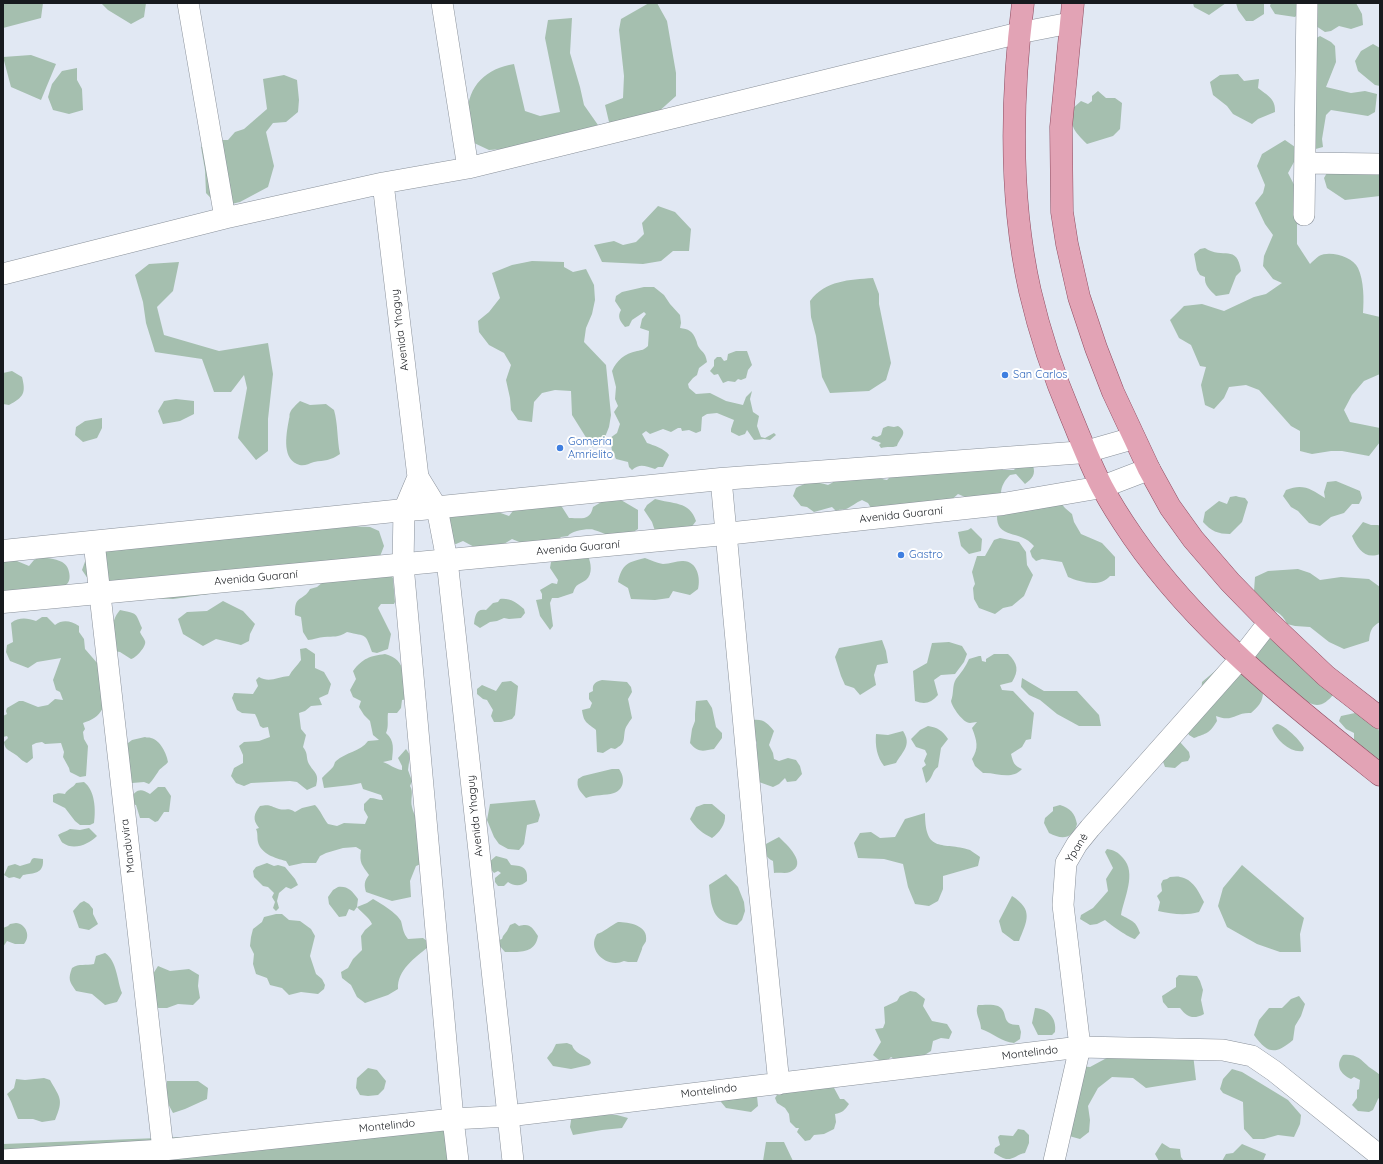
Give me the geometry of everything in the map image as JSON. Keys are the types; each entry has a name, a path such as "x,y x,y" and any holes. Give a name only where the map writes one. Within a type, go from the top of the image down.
{"main road":[{"path":"1023,3 1019,33 1014,133 1015,185 1020,232 1030,292 1046,348 1085,452 1102,487 1133,537 1160,572 1187,603 1241,658 1297,708 1380,775"},
{"path":"1072,13 1061,128 1062,212 1067,244 1079,297 1113,392 1149,469 1170,508 1193,539 1230,582 1269,622 1326,676 1380,718"},
{"path":"3,551 721,479 1085,452 1134,438"},
{"name":"Avenida Guaraní","path":"3,602 725,534 1003,504 1102,487 1149,469"}],"street":[{"path":"188,3 224,218"},
{"path":"442,3 468,168"},
{"path":"1304,215 1307,3"},
{"path":"3,274 224,218 382,183 468,168 1019,33 1072,13"},
{"path":"1304,163 1380,164"},
{"name":"Avenida Yhaguy","path":"382,183 418,477 437,508 447,560 513,1161"},
{"name":"Avenida Yhaguy","path":"418,477 404,510 403,565 458,1161"},
{"path":"721,479 725,534 779,1084"},
{"name":"Manduvira","path":"94,542 163,1150"},
{"name":"Ypané","path":"1054,1161 1080,1047 1063,905 1066,863 1077,844 1090,828 1241,658 1269,622"},
{"name":"Montelindo","path":"3,1160 163,1150 453,1119 508,1116 1080,1047 1223,1050 1252,1056 1274,1071 1380,1156"}],"green space":[{"path":"3,3 43,3 41,18 3,28"},
{"path":"101,3 146,3 144,17 131,24 108,10"},
{"path":"649,3 657,3 667,21 676,73 676,96 656,114 624,125 609,122 605,105 623,98 624,76 619,30 621,19"},
{"path":"1193,3 1226,3 1209,15 1194,7"},
{"path":"1236,3 1264,3 1264,14 1253,21 1246,21 1238,10"},
{"path":"1271,3 1306,3 1303,9 1295,17 1275,14 1270,6"},
{"path":"1309,3 1356,3 1362,14 1363,25 1351,29 1339,26 1331,31 1325,32 1316,26"},
{"path":"572,18 570,53 584,105 598,125 516,148 489,150 472,142 468,121 471,95 480,80 487,74 504,66 514,64 525,111 540,116 560,112 545,38 548,20"},
{"path":"1320,36 1335,46 1336,62 1326,87 1351,93 1365,91 1377,94 1375,112 1368,116 1331,110 1326,115 1322,139 1323,147 1312,150 1300,131 1294,125 1304,119 1306,44"},
{"path":"1373,44 1380,48 1380,86 1375,85 1358,71 1355,61 1361,51"},
{"path":"31,55 56,64 41,100 11,87 3,57"},
{"path":"77,68 77,80 82,89 83,110 69,114 53,110 48,97 52,84 62,71"},
{"path":"1238,74 1244,81 1259,79 1258,88 1268,95 1274,104 1275,112 1258,119 1252,124 1233,114 1227,106 1213,95 1210,82 1220,75"},
{"path":"284,75 297,80 299,100 298,112 286,122 273,123 266,132 274,166 268,187 240,202 219,207 206,193 205,170 201,147 215,140 228,140 235,132 244,129 267,109 263,79"},
{"path":"1098,91 1106,98 1115,98 1122,103 1120,129 1113,136 1087,144 1079,136 1072,125 1072,109 1081,101 1088,104 1092,101 1092,96"},
{"path":"1285,140 1295,147 1294,162 1288,173 1303,202 1297,222 1297,244 1310,264 1319,256 1324,254 1335,254 1346,258 1355,264 1360,273 1362,284 1363,313 1380,317 1380,374 1364,381 1352,395 1344,410 1350,422 1380,428 1380,442 1369,456 1342,451 1312,454 1300,451 1300,431 1291,426 1259,390 1246,385 1229,387 1224,398 1214,409 1205,405 1201,385 1206,367 1200,366 1191,345 1179,338 1170,320 1184,306 1202,304 1224,311 1254,297 1266,294 1282,283 1273,279 1263,266 1264,256 1273,235 1265,224 1255,203 1263,193 1265,185 1257,166 1262,154"},
{"path":"1380,155 1380,196 1345,200 1327,188 1324,178 1328,171"},
{"path":"658,206 675,212 691,229 689,251 673,251 661,261 643,264 602,262 594,245 614,241 623,245 636,242 644,234 642,223"},
{"path":"1205,248 1218,253 1233,255 1239,262 1241,271 1236,276 1229,294 1216,296 1206,285 1205,277 1200,275 1197,270 1194,254 1200,249"},
{"path":"532,261 564,262 564,267 573,272 586,269 594,285 595,300 592,314 586,328 584,342 606,365 611,415 609,427 603,442 592,447 572,415 571,391 555,390 542,393 534,402 532,422 518,420 511,410 506,380 511,365 504,353 489,345 479,332 478,321 489,312 500,298 492,273 512,265"},
{"path":"179,262 173,291 157,307 164,335 219,351 268,343 273,374 268,419 268,451 256,460 238,438 247,388 244,375 231,392 214,392 202,359 155,352 146,323 143,302 135,275 149,264"},
{"path":"873,278 879,294 879,304 891,363 886,380 869,391 830,393 822,377 816,336 811,317 810,301 823,289 838,282"},
{"path":"644,287 654,287 664,295 680,315 680,328 688,330 692,333 705,356 707,362 699,368 697,375 688,384 689,388 696,394 710,393 726,401 743,405 746,397 752,391 750,399 753,412 759,416 757,426 761,437 765,438 774,433 776,435 770,440 754,440 747,430 745,434 739,436 731,432 734,420 717,413 707,414 702,417 701,431 696,433 689,430 682,431 681,428 678,428 671,432 663,429 650,434 646,431 642,434 647,443 662,449 669,455 663,467 658,467 655,469 645,466 638,466 632,470 629,467 628,462 616,459 612,451 610,438 617,433 620,424 614,412 618,406 615,399 616,387 612,371 616,364 625,356 632,352 643,350 648,346 649,331 640,328 642,319 646,314 644,312 632,320 629,326 625,327 619,315 621,310 615,301 616,296 622,292"},
{"path":"736,351 747,351 752,365 748,370 746,378 741,380 738,379 735,382 728,381 723,383 718,374 714,375 710,371 714,366 714,360 717,357 721,357 724,361 727,360 728,354"},
{"path":"12,371 22,377 24,391 18,400 9,405 3,404 3,373"},
{"path":"176,399 194,401 194,414 180,421 163,424 158,411 164,401"},
{"path":"300,401 310,405 326,404 334,410 340,454 330,459 303,465 299,465 292,461 287,450 287,430 291,411"},
{"path":"102,418 102,428 97,438 83,442 75,435 76,427 85,421"},
{"path":"888,426 898,426 903,431 903,435 897,446 881,448 879,445 881,443 871,439 873,436 877,437 881,435 883,428"},
{"path":"1017,466 1033,466 1033,476 1025,484 1016,474 1010,475 1004,483 1001,494 965,497 958,494 949,502 871,508 868,503 862,500 846,509 836,511 832,507 814,512 807,507 801,506 793,496 796,488 804,484 815,482 828,485 846,476 861,472 887,480 891,476 1001,467 1003,470 1014,470"},
{"path":"1336,481 1360,491 1362,498 1359,504 1352,504 1344,513 1331,517 1320,526 1309,523 1298,511 1291,507 1283,496 1286,490 1302,487 1307,488 1325,498 1324,492 1327,482"},
{"path":"1236,496 1245,498 1248,502 1242,522 1230,534 1215,531 1203,522 1205,512 1219,501 1227,504 1230,497"},
{"path":"550,497 562,507 569,518 588,517 593,507 603,501 621,500 638,510 638,529 627,536 621,537 592,529 580,530 568,536 561,537 555,544 529,546 512,539 496,549 478,549 463,541 456,544 446,543 443,506 498,512 509,516 516,507"},
{"path":"655,499 680,504 689,510 696,521 687,533 655,531 652,522 644,510 647,505"},
{"path":"1060,502 1072,514 1074,522 1081,534 1102,543 1115,557 1115,576 1110,576 1106,580 1095,583 1078,581 1068,577 1062,562 1042,559 1036,561 1032,557 1030,551 1034,546 1028,541 1010,534 1000,528 998,523 997,515"},
{"path":"1363,522 1380,526 1380,554 1370,555 1362,552 1354,540 1352,536"},
{"path":"345,526 370,527 379,531 384,546 379,559 314,580 272,589 238,590 173,599 144,598 88,579 82,570 87,556 99,540"},
{"path":"971,528 982,539 981,551 969,554 961,546 958,532"},
{"path":"1000,538 1019,542 1026,552 1027,565 1033,575 1024,596 1012,606 1003,608 995,614 979,608 974,599 973,588 975,584 972,572 977,556 985,556 994,540"},
{"path":"547,556 588,556 591,568 588,578 577,586 573,593 558,598 552,598 550,603 553,626 550,630 540,616 536,600 542,599 540,590 552,583 557,584 558,580 550,568 551,562"},
{"path":"41,557 58,560 65,564 70,575 67,584 63,587 47,591 3,595 3,560 17,561 29,566 34,560"},
{"path":"645,558 663,564 677,561 687,561 691,563 697,570 699,580 698,589 690,595 673,591 669,598 655,600 631,599 628,588 618,582 620,576 627,565"},
{"path":"1298,569 1310,573 1320,580 1341,577 1369,579 1380,587 1380,622 1372,630 1369,641 1344,649 1329,642 1310,627 1287,624 1280,614 1262,607 1254,591 1255,577 1268,571"},
{"path":"389,572 393,578 395,602 394,604 381,604 378,608 391,634 388,649 377,653 372,652 368,641 364,636 347,632 338,636 308,640 303,632 301,617 295,615 295,608 297,601 310,589 317,587 323,582"},
{"path":"500,599 507,599 516,602 524,609 525,613 521,618 504,618 490,622 480,628 474,624 478,611 486,610"},
{"path":"223,601 243,611 255,624 250,634 249,641 241,645 216,639 203,646 183,634 178,619 187,612 207,611"},
{"path":"120,610 133,613 137,616 142,628 140,632 145,641 141,652 131,659 120,652 114,651 113,624"},
{"path":"42,617 47,617 55,625 67,621 79,626 79,632 84,639 85,649 98,664 103,708 94,718 83,723 85,729 83,732 84,739 88,746 86,776 80,777 70,772 63,757 64,752 61,743 45,744 42,742 32,745 33,758 27,763 5,747 4,742 8,738 7,736 3,737 3,716 7,714 7,708 19,701 23,701 38,707 48,705 55,699 63,700 60,692 56,690 53,680 61,658 37,662 28,668 10,661 6,652 7,645 13,642 11,623 23,619 36,621"},
{"path":"1269,639 1279,639 1333,695 1326,702 1317,705 1302,699 1294,693 1255,657 1252,648"},
{"path":"882,640 888,663 877,665 874,675 876,685 860,695 854,688 845,685 835,657 839,648"},
{"path":"949,642 962,646 967,654 964,662 955,674 941,675 934,680 938,695 933,700 925,703 915,701 913,671 927,663 932,643"},
{"path":"306,648 315,654 315,668 324,672 331,684 328,694 319,698 322,705 311,706 305,711 299,713 301,729 306,735 303,747 310,766 317,775 316,786 307,790 297,782 290,781 251,783 244,786 236,783 231,776 234,768 243,763 243,755 239,746 244,742 259,741 270,737 268,727 263,728 260,726 255,714 242,713 237,710 232,698 234,693 253,694 258,686 256,680 259,677 270,680 289,676 301,660 300,649"},
{"path":"385,654 392,657 401,666 404,672 408,699 402,700 401,708 397,713 388,713 386,733 392,742 392,760 383,762 402,770 402,766 398,758 406,749 410,755 408,770 412,781 410,786 412,791 413,811 425,836 421,864 416,866 410,881 411,897 392,901 366,892 365,883 369,875 360,858 361,850 356,847 343,848 326,853 320,856 316,863 303,863 289,866 286,861 273,857 262,850 258,842 256,829 259,828 255,822 255,814 260,806 268,805 295,812 302,808 315,805 328,824 337,826 344,823 365,824 368,817 364,810 364,804 370,798 383,800 381,795 363,789 361,783 324,788 322,778 340,758 361,748 368,741 379,740 373,735 370,721 359,707 361,701 353,697 350,690 356,679 353,671 360,663 367,658"},
{"path":"994,654 1008,654 1016,664 1016,674 1012,682 1000,685 1002,690 1013,691 1034,713 1031,739 1026,740 1022,747 1011,754 1014,763 1017,767 1022,769 1013,775 983,773 975,766 972,759 976,751 976,744 972,728 977,722 970,723 961,718 951,701 955,681 969,659 981,656 982,661 986,662 986,659"},
{"path":"1227,661 1263,692 1261,701 1251,713 1241,714 1230,718 1216,716 1217,721 1210,731 1194,738 1189,735 1187,731 1201,694 1202,682"},
{"path":"1022,678 1044,691 1077,691 1099,715 1101,726 1079,726 1057,714 1040,700 1029,695 1021,687"},
{"path":"602,680 627,682 631,687 632,692 628,699 632,718 626,728 624,739 619,747 615,749 611,748 603,753 597,752 596,730 585,720 582,710 590,708 592,703 589,699 589,693 593,691 594,684"},
{"path":"511,681 518,686 515,715 512,719 494,722 491,716 493,710 487,700 483,699 477,694 477,689 482,685 496,691 502,682"},
{"path":"707,700 712,708 716,727 722,733 722,738 714,749 698,750 690,743 695,721 696,701"},
{"path":"1355,713 1365,716 1368,723 1375,725 1380,732 1380,764 1371,758 1367,750 1354,742 1354,733 1346,729 1339,721 1341,716"},
{"path":"754,720 763,721 774,731 769,745 774,759 779,761 788,758 796,760 800,766 802,774 796,781 787,782 785,778 773,787 759,782"},
{"path":"1277,724 1284,727 1296,738 1304,748 1303,751 1293,750 1280,741 1272,728"},
{"path":"928,726 940,730 948,739 941,748 938,767 926,783 922,768 926,765 924,761 927,754 925,750 916,747 911,739 920,730"},
{"path":"903,731 907,740 906,748 896,763 884,766 877,751 876,734 888,735"},
{"path":"145,737 154,739 160,744 165,751 168,762 149,784 144,782 132,783 127,776 118,743 128,743 132,740"},
{"path":"1180,742 1189,752 1190,757 1188,761 1182,762 1175,768 1165,767 1162,759"},
{"path":"612,769 619,769 621,772 623,782 620,789 614,793 586,798 578,787 578,779 583,776"},
{"path":"84,782 93,795 94,801 94,823 90,825 80,825 65,808 53,802 53,795 59,793 65,794 76,783"},
{"path":"158,787 165,787 171,796 169,812 164,812 158,821 155,822 149,818 140,818 136,805 131,804 130,799 138,790 150,794"},
{"path":"535,800 540,815 538,822 527,825 524,844 519,850 508,849 499,844 494,837 487,820 490,804"},
{"path":"704,804 712,804 725,815 722,828 712,838 700,830 690,819 696,807"},
{"path":"1060,805 1072,812 1077,824 1073,833 1066,837 1058,837 1049,833 1044,823 1045,818 1053,811 1053,807"},
{"path":"925,813 928,835 932,841 937,844 970,850 980,857 978,866 943,876 943,889 938,901 929,906 915,904 908,887 903,864 884,859 858,858 854,843 860,833 871,832 880,838 895,837 905,819"},
{"path":"89,828 97,836 90,842 81,846 67,845 62,842 58,835 70,829 80,830"},
{"path":"779,837 791,849 797,859 795,868 788,873 774,873 773,861 765,852 764,845"},
{"path":"1107,849 1118,853 1127,864 1129,878 1127,893 1121,915 1137,926 1140,933 1135,939 1124,934 1105,920 1097,924 1090,925 1080,919 1081,915 1093,908 1108,891 1106,879 1113,868 1105,852"},
{"path":"496,856 507,859 511,865 524,868 527,873 527,881 518,885 513,885 508,882 504,886 498,886 495,882 495,878 501,873 498,871 494,873 490,868 489,862"},
{"path":"34,858 43,859 42,868 38,872 23,875 20,879 14,877 9,878 4,875 8,866 15,864 20,866 30,863"},
{"path":"267,863 274,866 278,865 285,867 298,885 291,889 286,887 279,893 277,901 279,908 276,911 273,908 275,902 272,897 274,893 268,887 263,886 254,877 253,871 256,867"},
{"path":"1242,865 1304,918 1300,934 1301,952 1280,952 1257,944 1227,927 1218,906 1223,888"},
{"path":"726,874 738,887 744,902 745,911 742,920 737,925 722,921 714,912 712,906 709,885"},
{"path":"1170,877 1185,878 1195,886 1204,902 1199,912 1178,914 1158,911 1160,902 1157,896 1162,891 1161,884 1163,880"},
{"path":"338,887 344,887 350,890 358,899 357,907 354,911 349,909 346,916 339,917 329,904 328,897 333,890"},
{"path":"1012,896 1024,906 1027,916 1019,941 1014,941 1002,932 999,921"},
{"path":"373,899 388,908 399,918 404,933 408,939 423,938 427,941 428,947 404,970 398,982 398,989 388,995 365,1003 357,997 351,985 342,978 341,972 348,968 353,959 362,950 361,936 372,924 357,907"},
{"path":"84,901 93,909 93,914 98,924 89,930 79,928 73,911 80,903"},
{"path":"282,914 289,920 300,921 311,929 315,936 310,956 316,974 322,979 325,985 324,989 318,994 301,992 289,995 282,988 270,985 267,978 256,974 253,964 254,954 250,946 253,929 262,922 264,917"},
{"path":"618,922 632,924 644,931 646,941 642,947 637,962 624,961 611,963 600,957 596,952 594,940 597,934"},
{"path":"16,923 25,928 27,934 26,941 24,944 15,944 7,941 3,947 3,928 10,924"},
{"path":"515,923 519,926 528,925 532,928 538,936 536,942 534,946 526,951 505,952 498,944 499,940 502,939 510,925"},
{"path":"105,953 112,961 122,993 117,1002 105,1005 92,994 76,991 71,982 70,975 72,968 94,964 96,956"},
{"path":"158,966 170,971 189,969 199,975 198,986 200,998 193,1005 178,1004 167,1008 155,1008 151,977"},
{"path":"1179,975 1197,976 1203,990 1201,1000 1204,1014 1197,1017 1190,1017 1180,1008 1168,1008 1163,1002 1162,996 1176,987 1176,978"},
{"path":"910,991 916,992 925,999 923,1006 932,1021 947,1024 952,1032 949,1039 941,1038 933,1041 931,1051 923,1056 897,1061 891,1057 887,1061 879,1060 873,1055 881,1042 875,1029 883,1028 885,1023 884,1007 897,1001 900,996"},
{"path":"1299,996 1305,1004 1301,1016 1295,1026 1293,1040 1287,1045 1276,1050 1268,1049 1263,1046 1254,1035 1259,1020 1269,1008 1282,1008 1291,999"},
{"path":"978,1005 993,1005 1002,1009 1009,1023 1019,1025 1021,1032 1020,1039 1014,1043 1010,1042 981,1029 977,1014"},
{"path":"1035,1008 1044,1010 1053,1019 1055,1023 1055,1032 1052,1035 1038,1035 1032,1023"},
{"path":"567,1043 572,1045 577,1052 590,1060 591,1063 589,1065 571,1069 553,1066 547,1058 556,1044"},
{"path":"1116,1053 1193,1054 1196,1080 1146,1088 1133,1078 1112,1077 1098,1088 1088,1106 1090,1120 1089,1132 1080,1139 1069,1136 1080,1066 1090,1067"},
{"path":"1343,1055 1352,1055 1358,1058 1380,1075 1380,1097 1373,1110 1369,1112 1358,1111 1352,1105 1357,1098 1357,1090 1359,1089 1360,1080 1354,1077 1351,1079 1344,1075 1339,1066 1339,1062"},
{"path":"368,1068 377,1070 386,1081 384,1089 378,1095 360,1095 356,1088 357,1078"},
{"path":"1232,1069 1242,1072 1288,1100 1301,1115 1300,1124 1294,1137 1278,1135 1264,1139 1253,1139 1244,1129 1243,1102 1223,1093 1220,1089 1223,1079"},
{"path":"44,1078 50,1080 60,1099 55,1120 42,1122 33,1119 18,1119 7,1094 14,1088 16,1079 25,1080"},
{"path":"167,1081 198,1081 208,1088 207,1099 173,1113 166,1100"},
{"path":"833,1086 840,1099 844,1099 849,1104 843,1111 835,1114 836,1122 834,1129 824,1134 814,1135 810,1140 805,1141 797,1132 799,1128 796,1128 790,1122 789,1114 785,1108 777,1103 775,1098 777,1095 771,1091"},
{"path":"757,1096 758,1106 751,1112 726,1108 721,1102 724,1097"},
{"path":"572,1114 617,1115 628,1118 622,1128 573,1135 570,1127"},
{"path":"444,1127 448,1161 3,1161 3,1144"},
{"path":"1018,1129 1024,1130 1029,1135 1029,1143 1025,1153 1006,1159 994,1153 995,1148 1000,1145 998,1137 1000,1135 1013,1136"},
{"path":"766,1142 784,1142 793,1161 763,1161"},
{"path":"1162,1143 1170,1148 1180,1149 1181,1157 1184,1161 1159,1161 1155,1154"},
{"path":"1242,1144 1266,1154 1263,1161 1222,1161 1226,1154 1233,1153"}],"place":[{"name":"San Carlos","path":"1005,375"},
{"name":"Gomeria Amrielito","path":"560,448"},
{"name":"Gastro","path":"901,555"}]}
